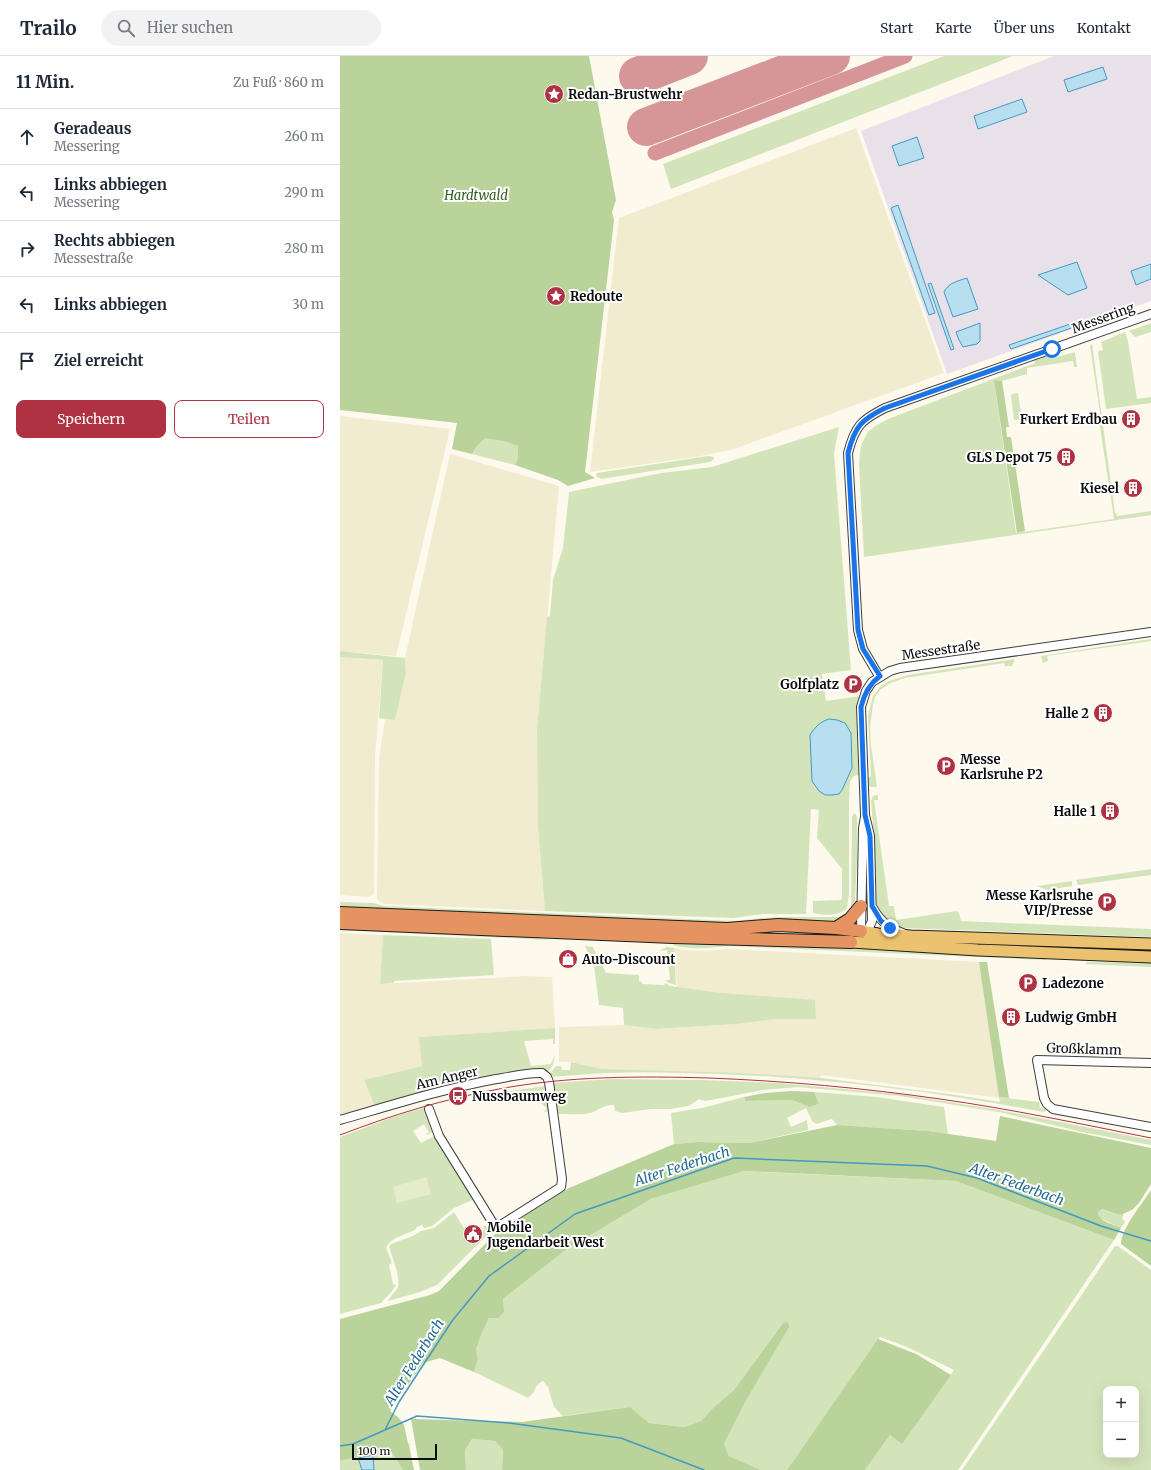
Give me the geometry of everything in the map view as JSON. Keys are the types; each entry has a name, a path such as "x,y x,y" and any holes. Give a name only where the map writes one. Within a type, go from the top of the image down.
{"highway":[{"path":"836,928 866,906"},
{"path":"340,912 727,929 778,925 836,928 864,933"},
{"path":"340,923 673,937 851,942"}],"main road":[{"path":"864,933 866,940 876,944"},
{"path":"851,942 864,933 1151,944"},
{"path":"851,942 978,950 1151,957"}],"street":[{"name":"Messering","path":"880,676 863,649 858,630 848,453 852,437 857,428 867,417 885,408 1151,314"},
{"name":"Messestraße","path":"864,933 866,906 863,828 865,815 861,707 866,692 872,682 890,671 900,668 1151,632"},
{"path":"866,906 886,925 911,936"},
{"name":"Großklamm","path":"1151,1063 1038,1060 1042,1092 1047,1104 1053,1109 1151,1127"},
{"name":"Am Anger","path":"340,1120 472,1083 542,1073 546,1075 548,1079 550,1090 562,1179 561,1187 496,1228 439,1136 429,1109"}],"shaded area":[{"path":"1054,56 1151,56 1151,301 947,374 861,131"},
{"path":"856,128 944,373 731,450 695,457 590,472 619,218"},
{"path":"340,416 450,429 396,656 340,651"},
{"path":"450,454 559,486 537,729 538,828 545,911 384,904 377,899 379,759 385,719 395,720 406,673 405,658"},
{"path":"340,657 383,660 375,757 374,894 369,897 340,895"},
{"path":"340,933 383,935 380,984 526,976 552,977 555,1028 420,1037 422,1066 364,1080 375,1107 340,1117"},
{"path":"674,948 705,951 727,949 979,962 1000,1098 821,1075 820,1078 602,1069 571,1062 559,1062 559,1027 624,1025 657,1029 737,1024 776,1019 816,1019 722,993 677,987"}],"green space":[{"name":"Hardtwald","path":"340,56 589,56 616,200 612,212 614,220 585,472 595,478 568,486 558,480 515,465 518,458 518,446 503,441 485,438 472,454 452,449 457,423 340,410"},
{"path":"944,56 1013,56 671,189 663,164"},
{"path":"1151,323 1151,332 1135,337 1129,331"},
{"path":"1125,332 1128,341 1137,399 1151,397 1151,403 1106,409 1098,351 1103,350 1101,342"},
{"path":"1092,344 1115,513 1117,516 1151,511 1151,515 864,557 859,464 862,443 868,432 875,426 888,419 1035,363 1034,359 1052,354 1054,358 1075,352 1077,367 1074,367 1073,361 1027,368 1027,374 1002,381 994,380 1016,533 1114,519 1098,414 1100,413 1090,346"},
{"path":"994,380 1002,381 1009,427 1006,427 1007,437 1011,437 1025,531 1017,533"},
{"path":"1018,393 1022,419 1014,420 1011,396 1012,394"},
{"path":"839,427 834,453 851,670 822,674 826,701 860,696 857,711 859,775 854,776 850,781 849,894 847,908 840,913 831,915 813,913 813,901 841,900 842,869 817,838 819,810 811,809 806,914 763,914 733,918 545,911 538,828 537,729 547,617 550,616 553,580 563,548 569,492 661,473 712,467"},
{"path":"485,437 519,446 518,458 515,465 472,454"},
{"path":"708,456 714,457 714,459 710,462 602,479 597,477 596,474 597,473"},
{"path":"1151,639 1151,641 1047,656 1048,661 1043,663 1041,656"},
{"path":"340,651 405,658 406,673 395,720 379,718 383,660 340,657"},
{"path":"1015,659 1012,666 1005,666 1004,663 905,678 890,683 880,690 875,697 873,704 870,728 877,787 871,787 868,785 867,779 871,776 868,716 873,696 881,686 889,681 908,675"},
{"path":"878,795 878,800 874,800 889,906 894,906 896,920 957,911 961,921 1151,929 1151,937 901,928 892,925 881,915 875,901 874,836 871,801 873,796"},
{"path":"855,813 857,817 857,861 855,900 854,907 841,921 718,923 340,907 340,902 373,903 384,906 735,921 784,917 838,917 847,913 851,908 852,816"},
{"path":"1151,869 1151,875 1078,885 1076,880"},
{"path":"1072,881 1072,886 1047,890 1037,886"},
{"path":"340,927 517,934 551,940 340,930"},
{"path":"383,935 491,939 494,975 394,981 394,983 380,984"},
{"path":"674,944 910,950 1047,959 729,946 693,948 672,945"},
{"path":"585,946 593,947 606,973 639,975 639,981 642,982 642,984 664,985 665,983 670,986 722,993 815,1000 816,1019 776,1019 737,1024 657,1029 624,1025 623,1008 599,1005 594,966"},
{"path":"667,947 674,948 676,985 665,980 670,980 667,950 658,951"},
{"path":"979,962 987,962 1009,1098 999,1097"},
{"path":"1087,962 1151,963 1151,967 1085,964"},
{"path":"555,1028 555,1044 553,1044 553,1039 524,1041 531,1066 551,1064 555,1054 553,1065 548,1071 431,1091 430,1084 427,1086 428,1090 426,1092 375,1107 364,1080 422,1066 419,1037"},
{"path":"571,1062 602,1069 740,1073 821,1078 1000,1102 999,1097 1039,1102 1040,1108 1048,1109 1044,1112 923,1092 761,1076 638,1072 596,1073 550,1077 550,1074 556,1066 561,1066 562,1070 570,1070"},
{"path":"612,1079 778,1083 900,1094 999,1110 1151,1140 1151,1145 1082,1132 999,1112 899,1096 798,1087 763,1090 705,1101 699,1099 689,1106 670,1109 651,1109 622,1113 615,1111 614,1105 610,1105 584,1114 559,1114 556,1111 552,1083"},
{"path":"545,1086 544,1090 482,1100 479,1099 479,1096"},
{"path":"791,1091 814,1092 819,1104 809,1107 792,1100 746,1101 744,1097 766,1093"},
{"path":"545,1092 547,1094 550,1111 544,1112 547,1108 536,1099 532,1103 526,1099 519,1104 518,1099 520,1096"},
{"path":"814,1092 877,1097 944,1107 948,1134 929,1131 837,1125 832,1119 816,1124 812,1121 806,1108 787,1118 791,1127 807,1120 808,1130 750,1143 698,1142 674,1144 671,1113 702,1108 744,1097 746,1101 792,1100 809,1107 819,1104"},
{"path":"426,1107 434,1131 427,1135 426,1134 429,1132 424,1124 413,1131 421,1143 436,1135 475,1199 454,1208 432,1226 424,1228 422,1225 417,1227 415,1230 391,1241 386,1247 392,1263 389,1265 393,1284 396,1285 392,1291 381,1303 340,1314 340,1137 396,1116"},
{"path":"1000,1116 1151,1148 1151,1184 1139,1203 1132,1210 1120,1215 1102,1209 1098,1212 1101,1218 1121,1228 1114,1240 956,1181 744,1171 651,1199 567,1249 503,1299 504,1312 498,1318 489,1318 482,1333 476,1350 478,1359 474,1372 440,1358 423,1363 390,1411 399,1418 404,1425 414,1470 403,1470 390,1449 340,1461 340,1319 430,1295 439,1291 498,1231 569,1188 674,1144 698,1142 750,1143 837,1125 929,1131 996,1141"},
{"path":"743,1171 956,1181 1114,1240 958,1470 865,1470 890,1435 902,1443 954,1370 907,1347 880,1337 787,1470 761,1470 729,1456 724,1444 783,1323 734,1390 713,1408 701,1421 685,1427 649,1423 630,1407 563,1416 554,1407 548,1387 543,1381 537,1385 534,1392 528,1398 474,1372 478,1359 476,1351 482,1333 489,1318 503,1299 567,1249 651,1199"},
{"path":"426,1177 431,1194 397,1203 393,1187"},
{"path":"1151,1190 1151,1266 1121,1244 1124,1231"},
{"path":"1101,1209 1120,1215 1124,1213 1122,1218 1125,1222 1121,1228 1100,1218 1098,1212"},
{"path":"454,1212 470,1238 484,1230 483,1227 486,1225 490,1232 437,1285 420,1292 388,1301 397,1289 398,1285 396,1268 389,1247 391,1244 413,1236 421,1231 434,1228"},
{"path":"1115,1246 1118,1246 1151,1270 1151,1470 962,1470"},
{"path":"788,1322 789,1327 745,1402 724,1444 729,1456 761,1470 502,1470 503,1450 495,1441 472,1439 465,1450 466,1470 420,1470 411,1419 522,1422 630,1407 649,1423 685,1427 701,1421 713,1408 734,1390 783,1323"},
{"path":"878,1339 916,1354 951,1375 902,1444 890,1435 865,1470 787,1470"},
{"path":"472,1439 495,1441 503,1450 502,1470 466,1470 465,1450"},
{"path":"409,1443 414,1470 340,1470 340,1461"}],"water":[{"path":"1103,67 1107,79 1068,92 1064,80"},
{"path":"1022,99 1027,112 978,129 974,116"},
{"path":"917,137 924,158 899,166 892,146"},
{"path":"898,205 935,313 929,315 891,208"},
{"path":"1077,262 1087,288 1068,295 1038,275"},
{"path":"1151,264 1151,279 1136,285 1131,271"},
{"path":"967,278 978,309 953,317 944,292 951,284"},
{"path":"931,283 954,349 951,350 928,284"},
{"path":"1079,321 1080,325 1011,349 1009,345"},
{"path":"980,323 980,341 977,344 963,347 956,332"},
{"path":"829,719 845,723 851,733 852,768 839,794 825,795 819,791 812,781 810,735 818,725"},
{"path":"373,1455 374,1470 362,1470 358,1458"}],"waterway":[{"name":"Alter Federbach","path":"385,1430 399,1402 452,1321 489,1276 575,1214 734,1158 927,1166 977,1178 1101,1226 1151,1241"},
{"name":"Alter Federbach","path":"340,1446 353,1444 417,1416 509,1423 621,1438 704,1470"}],"taxiway":[{"path":"655,153 905,56"}],"runway":[{"path":"638,76 689,56"},
{"path":"646,127 831,56"}],"tram line":[{"path":"340,1135 418,1108 499,1089 577,1079 656,1077 767,1081 940,1099 993,1107 1151,1138"}],"place":[{"name":"Redan-Brustwehr","path":"554,94"},
{"name":"Redoute","path":"556,296"},
{"name":"Furkert Erdbau","path":"1131,419"},
{"name":"GLS Depot 75","path":"1066,457"},
{"name":"Kiesel","path":"1133,488"},
{"name":"Golfplatz","path":"853,684"},
{"name":"Halle 2","path":"1103,713"},
{"name":"Messe Karlsruhe P2","path":"946,766"},
{"name":"Halle 1","path":"1110,811"},
{"name":"Messe Karlsruhe VIP/Presse","path":"1107,902"},
{"name":"Auto-Discount","path":"568,959"},
{"name":"Ladezone","path":"1028,983"},
{"name":"Ludwig GmbH","path":"1011,1017"},
{"name":"Nussbaumweg","path":"458,1096"},
{"name":"Mobile Jugendarbeit West","path":"473,1234"}],"route":[{"path":"890,928 881,921 872,906 870,836 865,815 860,720 862,699 872,682 880,676 863,649 858,630 856,572 848,453 852,437 857,428 867,417 885,408 1052,349"}]}
